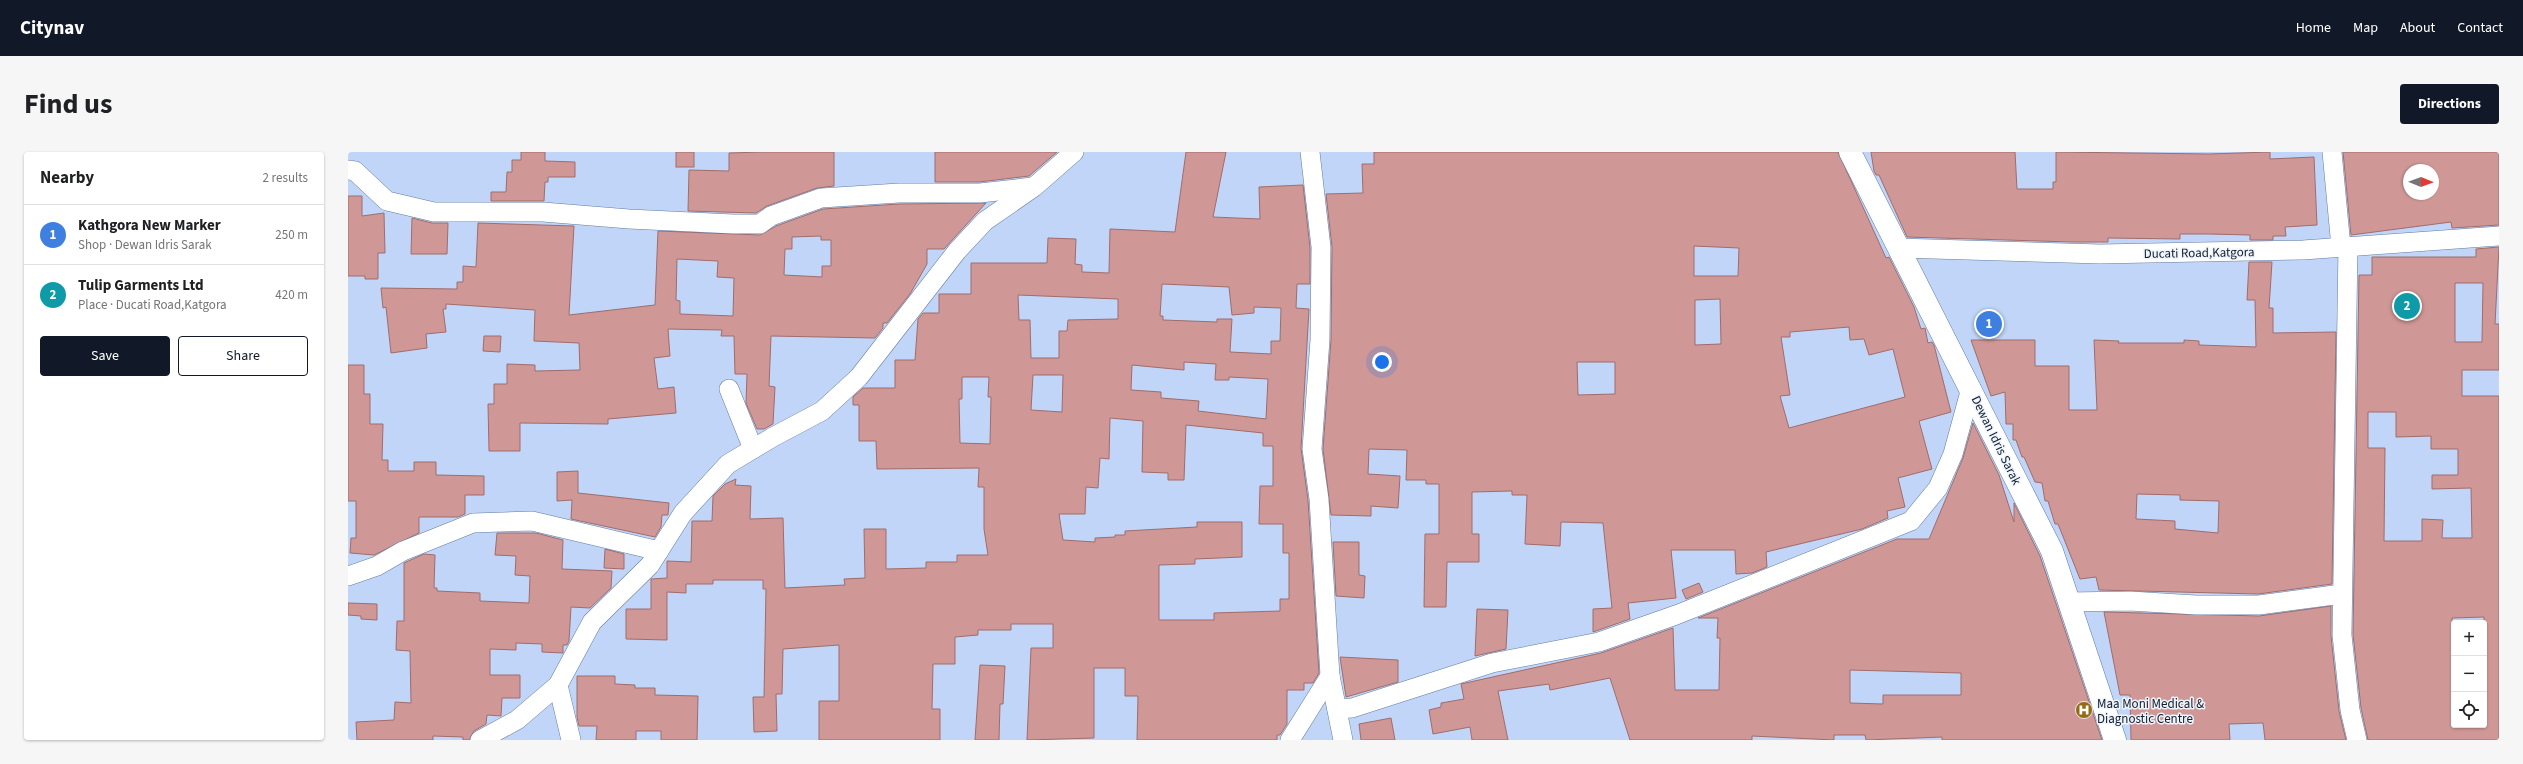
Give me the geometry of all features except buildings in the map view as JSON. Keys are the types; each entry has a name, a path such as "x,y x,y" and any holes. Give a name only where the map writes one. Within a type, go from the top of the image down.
{"main road":[{"name":"Dewan Idris Sarak","path":"1850,152 1971,388 2052,552 2115,740"}],"street":[{"path":"480,740 517,720 558,685 592,622 650,565 683,513 728,464 822,411 843,393 859,377 957,251 985,221 1034,187 1074,152"},
{"path":"1310,152 1321,247 1320,340 1312,449 1319,499 1330,676 1343,740"},
{"path":"2332,152 2345,247 2342,636 2350,710 2356,740"},
{"path":"348,170 355,171 387,201 434,212 543,212 629,220 733,224 760,224 782,212 821,198 836,196 899,193 980,192 1034,187"},
{"name":"Ducati Road,Katgora","path":"1898,248 2100,254 2345,247 2499,236"},
{"path":"1337,709 1352,708 1492,664 1599,642 1676,615 1911,521 1938,488 1953,454 1971,388"},
{"path":"729,389 753,449"},
{"path":"348,576 377,566 403,551 473,523 532,521 585,536 659,551"},
{"path":"2069,602 2130,601 2196,605 2259,605 2342,594"},
{"path":"1290,740 1330,676"},
{"path":"558,685 571,740"}],"place":[{"name":"Tulip Garments Ltd","path":"2407,306"},
{"name":"Kathgora New Marker","path":"1989,324"},
{"name":"Maa Moni Medical & Diagnostic Centre","path":"2084,710"}]}
